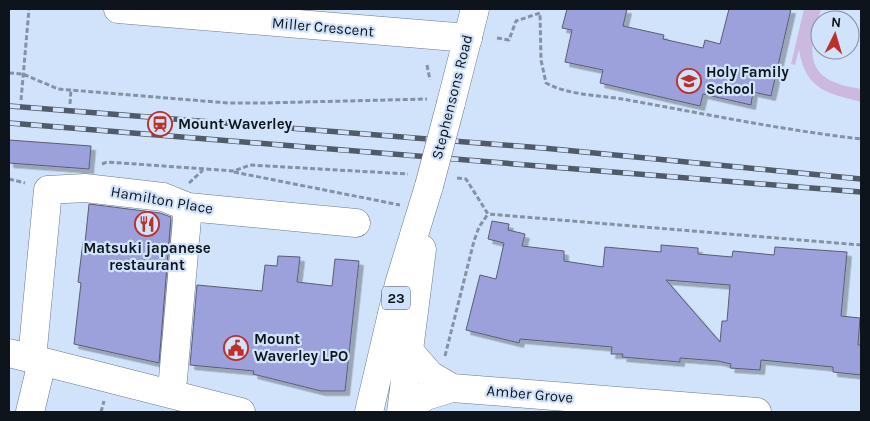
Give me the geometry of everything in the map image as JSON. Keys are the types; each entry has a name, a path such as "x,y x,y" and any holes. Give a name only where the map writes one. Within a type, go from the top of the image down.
{"street":[{"name":"Miller Crescent","path":"118,9 468,38"},
{"name":"Stephensons Road","path":"402,412 440,101 468,38 475,9"},
{"name":"Stephensons Road","path":"369,412 399,284 430,186"},
{"name":"Hamilton Place","path":"30,412 28,358 48,190 85,188 163,197 188,207 356,223"},
{"path":"170,394 173,379 188,207"},
{"name":"Amber Grove","path":"410,352 430,375 452,388"},
{"path":"28,358 241,412"},
{"name":"Amber Grove","path":"402,412 426,396 452,388 757,412"}],"path":[{"path":"21,100 29,9"},
{"path":"497,38 509,40 516,21 540,13 542,60 546,83 558,90 861,139"},
{"path":"9,73 23,74 58,89 228,103 440,101"},
{"path":"70,104 72,90"},
{"path":"234,171 402,206"},
{"path":"444,361 474,242 479,227 488,214"},
{"path":"101,412 104,400"}],"shaded area":[{"path":"804,9 821,9 810,10 810,60 814,60 817,68 824,76 834,82 861,89 861,102 838,96 820,88 807,74 799,50 795,65 791,64"}],"building":[{"path":"567,9 627,9 623,26 664,35 663,39 703,48 705,40 720,44 729,9 791,9 771,96 753,92 751,105 703,94 700,106 600,83 603,70 565,62 572,30 562,28"},
{"path":"9,140 91,146 89,169 9,163"},
{"path":"89,204 160,213 171,217 159,363 74,344 81,283 78,282"},
{"path":"492,221 509,224 508,230 525,234 522,246 564,251 564,261 603,267 605,247 661,252 661,245 698,248 698,254 732,257 733,251 774,255 775,247 847,252 841,316 860,318 858,345 861,345 861,375 833,372 833,367 761,360 760,370 730,368 731,364 718,361 680,358 680,362 622,357 623,354 611,354 612,347 520,339 519,343 466,330 480,275 496,279 504,243 488,239","holes":["666,280 730,285 727,321 722,321 720,342"]},
{"path":"278,256 300,257 297,282 332,286 335,259 359,261 345,391 321,391 253,374 254,371 190,365 197,285 262,291 265,265 277,266"}],"railway":[{"path":"9,106 543,148 861,179"},
{"path":"9,123 861,192"}],"place":[{"name":"Holy Family School","path":"689,81"},
{"name":"Mount Waverley","path":"160,124"},
{"name":"Matsuki japanese restaurant","path":"147,224"},
{"name":"Mount Waverley LPO","path":"236,348"}]}
